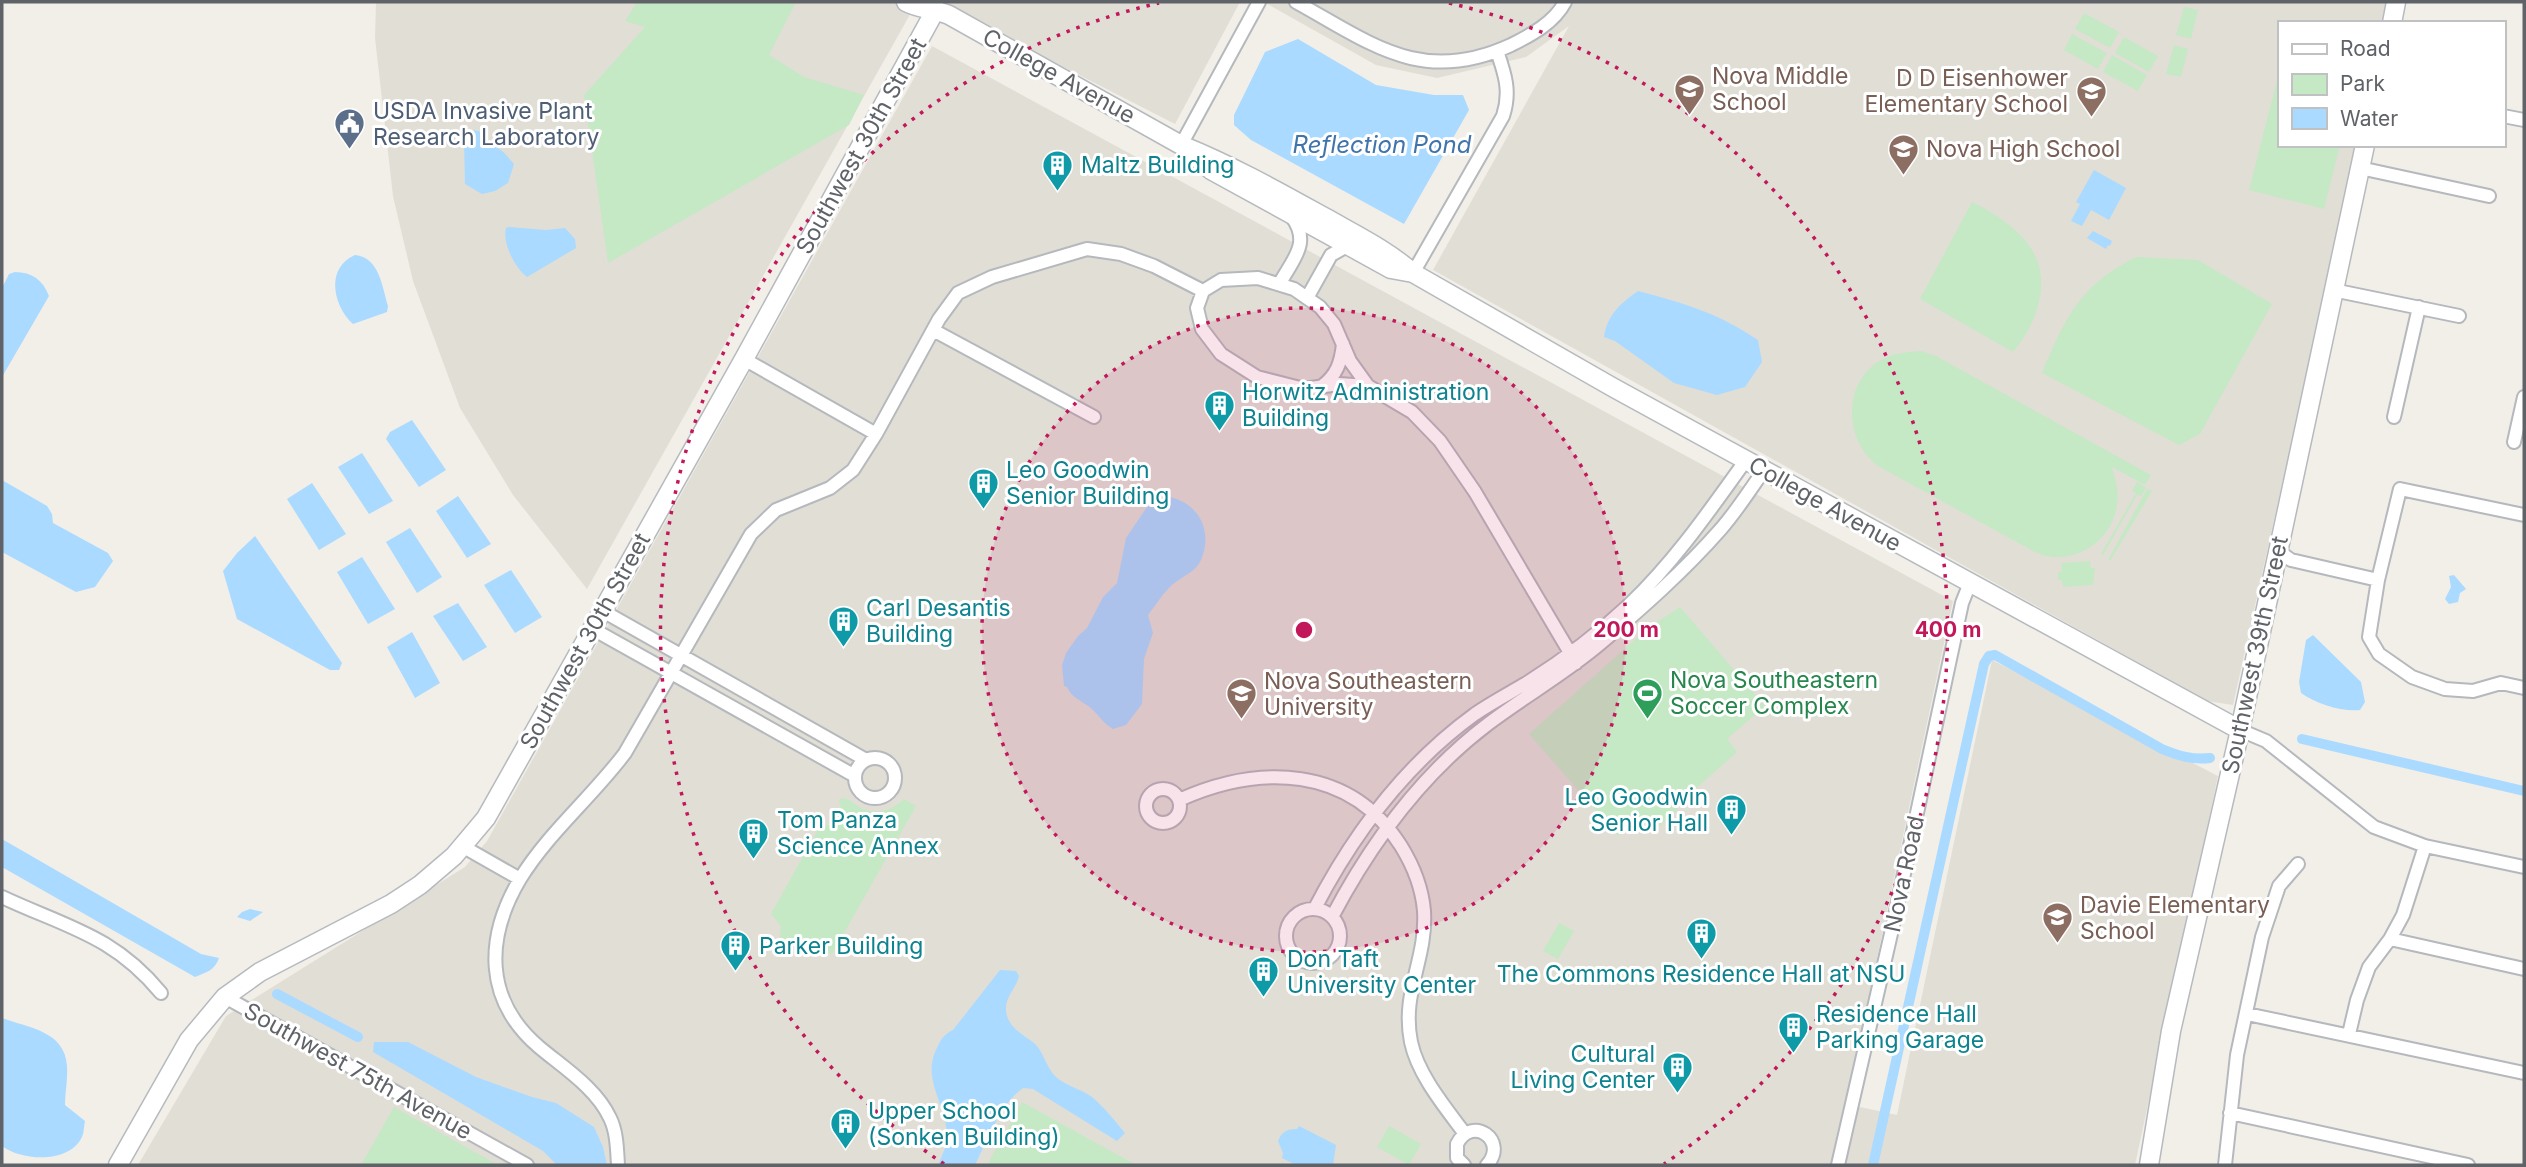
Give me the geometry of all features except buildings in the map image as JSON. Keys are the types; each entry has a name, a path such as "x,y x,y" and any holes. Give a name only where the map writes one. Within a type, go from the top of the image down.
{"street":[{"name":"College Avenue","path":"906,2 914,6 936,4 1181,145 1217,159 1396,258 1413,273 1746,460 2240,730"},
{"path":"1181,145 1259,2"},
{"path":"1296,2 1387,52 1405,58 1444,63 1464,62 1497,51 1535,33 1565,2"},
{"path":"2392,21 2396,2"},
{"name":"Southwest 30th Street","path":"118,1165 189,1040 225,998 260,972 391,904 420,885 454,856 486,818 744,359 936,4"},
{"path":"1413,273 1503,116 1508,95 1497,51"},
{"path":"2505,116 2524,120"},
{"name":"College Avenue","path":"1181,145 1211,170 1347,246 1391,269 1413,273"},
{"name":"Southwest 39th Street","path":"2148,1165 2171,1031 2240,730 2365,147"},
{"path":"2360,167 2489,196"},
{"path":"1280,283 1302,242 1300,228 1290,214"},
{"path":"1307,298 1331,255 1347,246"},
{"path":"618,1165 617,1143 610,1118 587,1088 526,1035 502,995 496,975 498,924 520,879 560,825 612,770 757,527 776,510 816,495 842,480 853,470 876,434 933,330 958,293 992,277 1087,249 1121,254 1154,266 1203,291"},
{"path":"1368,386 1322,386 1304,389 1257,377 1221,354 1202,329 1198,309 1203,291 1221,280 1258,278 1280,283 1307,298 1329,317 1350,361 1368,386 1412,412 1440,441 1475,492 1573,658"},
{"path":"2333,289 2459,316"},
{"path":"2394,417 2419,307"},
{"path":"933,330 1094,417"},
{"path":"1322,386 1339,366 1343,344"},
{"path":"744,359 876,434"},
{"path":"2514,442 2524,397"},
{"path":"1315,908 1336,870 1374,814 1408,773 1457,727 1479,711 1573,658 1661,572 1691,537 1746,460"},
{"path":"1332,917 1388,827 1433,774 1480,731 1635,612 1721,529 1764,470"},
{"path":"2524,515 2400,489 2378,580 2369,637 2379,654 2412,677 2445,689 2473,691 2501,683 2524,688"},
{"path":"1691,537 1702,548"},
{"path":"2278,551 2291,560 2378,580"},
{"name":"Nova Road","path":"1838,1165 1962,603 1970,583"},
{"path":"601,610 866,760"},
{"path":"592,628 855,776 859,789 870,797 883,796 893,786 895,774 889,763 878,758 866,760 855,776"},
{"path":"2240,730 2266,741 2374,827 2425,846 2524,867"},
{"path":"1179,800 1234,780 1257,777 1293,778 1330,786 1349,796 1388,827 1408,858 1422,897 1423,946 1408,1001 1411,1042 1428,1081 1465,1134"},
{"path":"462,846 520,879"},
{"path":"2349,1034 2369,967 2390,939 2403,915 2425,846"},
{"path":"2225,1165 2236,1055 2262,937 2279,886 2298,864"},
{"path":"2,897 98,938 144,973 161,993"},
{"path":"1315,908 1332,917 1340,932 1332,955 1317,962 1301,960 1289,949 1286,933 1292,917 1299,912 1315,908"},
{"path":"2390,939 2524,969"},
{"name":"Southwest 75th Avenue","path":"225,998 527,1165"},
{"path":"2247,1014 2524,1073"},
{"path":"2230,1113 2468,1165"},
{"path":"1464,1165 1456,1151 1457,1144 1465,1134 1476,1131 1488,1135 1494,1146 1494,1163"}],"shaded area":[{"path":"376,2 917,2 587,589 513,495 460,408 413,281 393,196 375,38"},
{"path":"936,2 1240,2 1175,124"},
{"path":"1264,2 2389,2 2384,21 2278,21 2278,147 2357,147 2233,705 2207,701 1433,270 1569,26 1526,57 1437,78 1376,65"},
{"name":"Nova Southeastern University","path":"932,46 1953,601 1846,1104 1897,1115 1992,660 2218,776 2135,1165 138,1165 226,1016 465,867 487,841"}],"green space":[{"path":"637,2 796,2 769,55 804,77 864,95 849,125 608,263 584,95 645,27 625,21"},
{"path":"2184,7 2198,10 2191,39 2176,35"},
{"path":"2084,13 2119,32 2110,48 2075,29"},
{"path":"2072,34 2107,53 2098,69 2064,50"},
{"path":"2124,37 2158,56 2149,72 2115,53"},
{"path":"2174,45 2188,49 2181,77 2166,74"},
{"path":"2112,55 2147,75 2138,91 2103,72"},
{"path":"2278,77 2278,147 2340,147 2324,209 2249,190"},
{"path":"1972,202 1991,212 2019,233 2037,260 2041,284 2037,309 2027,332 2013,352 1920,299"},
{"path":"2136,257 2198,260 2272,304 2200,434 2179,445 2042,373 2067,319 2077,305 2101,279"},
{"path":"1921,351 1936,356 2151,475 2145,485 2112,467 2118,499 2112,523 2105,534 2096,543 2073,555 2047,556 2035,552 1878,466 1866,455 1858,441 1852,411 1854,395 1860,381 1883,359"},
{"path":"2137,482 2146,488 2141,496 2137,495 2103,555 2101,554 2136,493 2132,491"},
{"path":"2147,489 2152,491 2110,561 2108,560"},
{"path":"2090,561 2091,568 2095,568 2093,585 2063,587 2062,580 2058,580 2058,572 2062,571 2061,563"},
{"name":"Nova Southeastern Soccer Complex","path":"1680,607 1765,706 1727,739 1737,752 1676,806 1678,809 1652,833 1638,818 1618,836 1529,734 1648,628"},
{"path":"841,798 873,812 889,809 904,799 916,806 832,954 780,938 781,926 771,914 820,826 830,825 841,806"},
{"path":"1559,923 1574,931 1558,959 1543,951"},
{"path":"1022,1102 1136,1165 987,1165"},
{"path":"394,1107 498,1165 361,1165"},
{"path":"1389,1126 1421,1144 1409,1165 1377,1147"}],"water":[{"name":"Reflection Pond","path":"1298,39 1376,85 1434,95 1463,95 1469,110 1404,224 1251,140 1234,125 1234,115 1265,52"},
{"path":"474,130 482,132 491,146 501,150 514,164 508,183 495,191 482,194 465,184 464,139"},
{"path":"2094,170 2126,188 2109,220 2091,210 2082,226 2071,221 2080,204 2076,202"},
{"path":"506,228 546,230 565,228 575,239 576,248 527,277 514,261 508,248 505,234"},
{"path":"2093,231 2112,241 2110,246 2106,249 2087,238"},
{"path":"355,255 363,257 374,267 388,306 387,312 353,324 341,307 335,288 339,269"},
{"path":"15,272 36,278 49,296 2,377 2,288 9,274"},
{"path":"1638,291 1700,310 1758,340 1762,362 1745,387 1717,395 1674,383 1615,341 1604,337 1608,322 1616,310"},
{"path":"412,420 446,470 419,487 386,439 390,432"},
{"path":"362,453 393,501 369,514 338,467"},
{"path":"2,480 47,506 53,523 108,553 113,561 95,587 76,592 2,552"},
{"path":"312,483 346,534 319,550 287,499"},
{"path":"458,496 491,544 467,558 436,511"},
{"path":"1170,497 1189,506 1196,513 1204,530 1204,550 1195,568 1169,588 1148,615 1153,633 1144,659 1142,704 1126,725 1113,729 1064,686 1062,665 1066,653 1087,628 1103,597 1117,583 1126,538 1147,507"},
{"path":"410,528 442,577 417,593 386,542"},
{"path":"255,536 342,663 339,670 330,670 237,619 223,571"},
{"path":"362,557 395,609 368,624 337,572"},
{"path":"511,570 542,617 515,633 484,585"},
{"path":"2454,575 2466,589 2460,593 2458,602 2449,604 2445,599 2451,587 2449,576"},
{"path":"458,603 487,647 463,661 433,616"},
{"path":"412,632 440,683 415,698 387,647"},
{"path":"2313,635 2361,682 2365,702 2360,710 2329,706 2301,693 2299,682 2306,640"},
{"path":"2,839 201,954 219,958 217,962 210,970 195,977 2,867"},
{"path":"250,909 263,912 250,921 237,917 242,912"},
{"path":"1000,970 1016,971 1019,976 1006,1006 1010,1022 1037,1046 1054,1075 1092,1097 1109,1114 1125,1133 1117,1141 1033,1089 1023,1088 1007,1103 975,1165 938,1165 946,1146 947,1134 933,1082 932,1061 943,1038 953,1030"},
{"path":"2,1018 34,1028 53,1038 65,1054 65,1105 85,1121 82,1137 76,1146 67,1152 56,1156 33,1157 21,1155 2,1146"},
{"path":"374,1042 408,1042 476,1077 556,1103 594,1127 607,1165 557,1165 543,1151 373,1052"},
{"path":"1299,1126 1336,1145 1333,1165 1296,1165 1282,1158 1283,1153 1278,1141 1285,1132"}],"waterway":[{"path":"1873,1165 1984,664 1989,656 1995,655 2162,749 2186,757 2210,758"},
{"path":"2302,739 2524,791"},
{"path":"277,994 358,1037"}],"place":[{"name":"Nova Middle School","path":"1689,116"},
{"name":"D D Eisenhower Elementary School","path":"2091,118"},
{"name":"USDA Invasive Plant Research Laboratory","path":"350,151"},
{"name":"Nova High School","path":"1903,176"},
{"name":"Maltz Building","path":"1058,192"},
{"name":"Horwitz Administration Building","path":"1219,432"},
{"name":"Leo Goodwin Senior Building","path":"983,510"},
{"name":"Carl Desantis Building","path":"843,648"},
{"name":"Nova Southeastern Soccer Complex","path":"1647,720"},
{"name":"Nova Southeastern University","path":"1241,721"},
{"name":"Leo Goodwin Senior Hall","path":"1731,837"},
{"name":"Tom Panza Science Annex","path":"754,860"},
{"name":"Davie Elementary School","path":"2057,945"},
{"name":"The Commons Residence Hall at NSU","path":"1701,960"},
{"name":"Parker Building","path":"736,973"},
{"name":"Don Taft University Center","path":"1264,999"},
{"name":"Residence Hall Parking Garage","path":"1793,1054"},
{"name":"Cultural Living Center","path":"1678,1094"},
{"name":"Upper School (Sonken Building)","path":"845,1151"}]}
